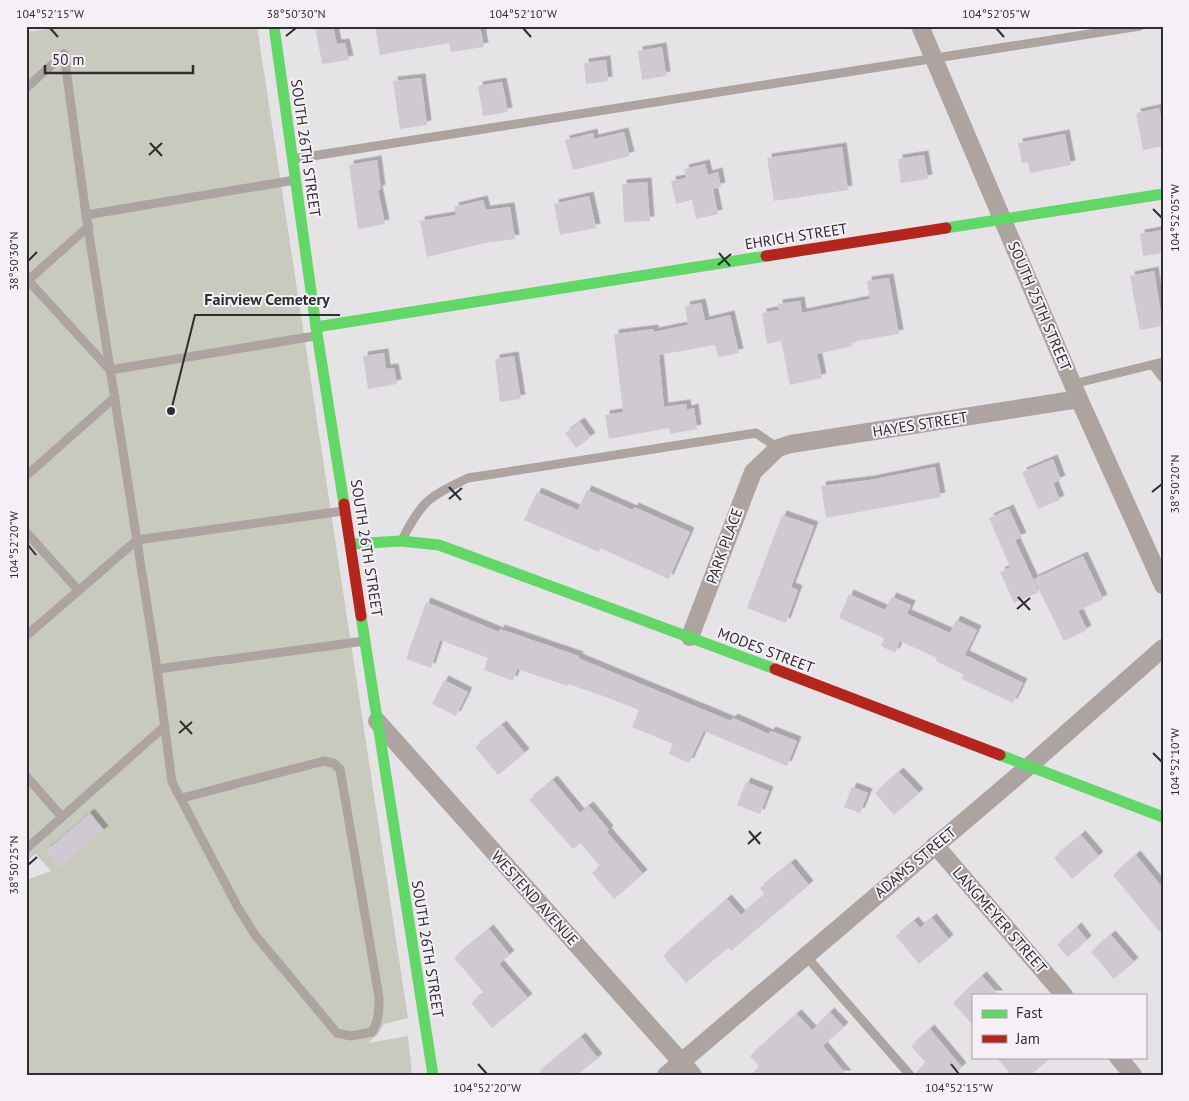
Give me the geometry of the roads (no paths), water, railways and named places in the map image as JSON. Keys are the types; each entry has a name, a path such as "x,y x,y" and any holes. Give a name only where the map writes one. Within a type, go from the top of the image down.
{"street":[{"name":"SOUTH 26TH STREET","path":"274,26 317,331 352,544 377,721 433,1075"},
{"name":"SOUTH 25TH STREET","path":"920,26 1076,392 1163,585"},
{"name":"EHRICH STREET","path":"317,331 1003,218 1163,194"},
{"name":"HAYES STREET","path":"772,453 791,444 1076,392"},
{"name":"PARK PLACE","path":"690,638 753,472 772,453"},
{"name":"MODES STREET","path":"352,544 401,541 439,545 1163,817"},
{"name":"ADAMS STREET","path":"666,1075 1028,767 1163,648"},
{"name":"WESTEND AVENUE","path":"377,721 693,1075"},
{"name":"LANGMEYER STREET","path":"935,845 1063,994"},
{"path":"1119,1058 1133,1075"}],"lane":[{"path":"292,159 935,60 1140,26"},
{"path":"26,88 64,54 86,216 158,669 172,782 237,906 255,935 337,1032 351,1036 372,1032 379,1014 379,997 340,768 333,763 324,761 182,798"},
{"path":"86,216 295,180"},
{"path":"89,226 27,280 110,370"},
{"path":"110,370 317,331"},
{"path":"1076,392 1163,362"},
{"path":"1153,365 1163,378"},
{"path":"26,476 115,397"},
{"path":"401,541 415,514 429,498 468,478 756,433 772,453"},
{"path":"26,636 137,540 346,511"},
{"path":"26,532 78,590"},
{"path":"158,669 366,641"},
{"path":"26,849 165,726"},
{"path":"26,776 62,817"},
{"path":"805,955 910,1075"}],"place":[{"name":"Fairview Cemetery","path":"171,411"}]}
